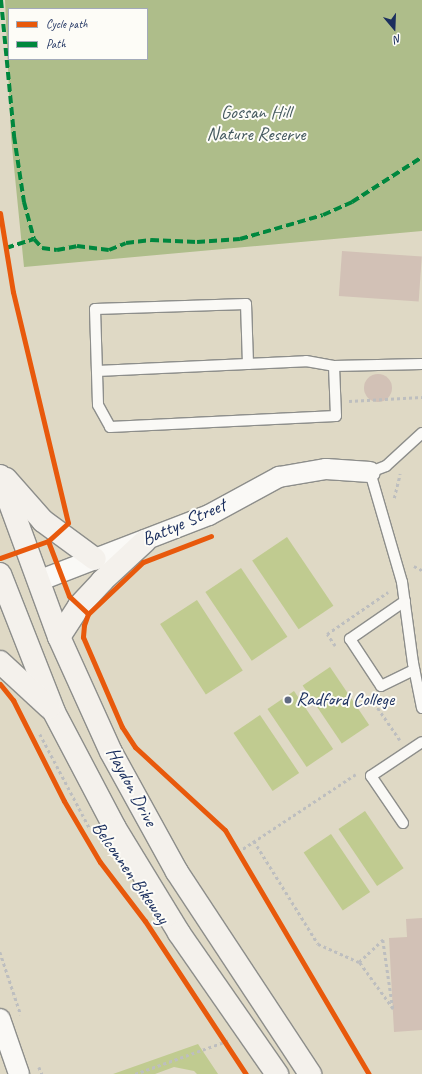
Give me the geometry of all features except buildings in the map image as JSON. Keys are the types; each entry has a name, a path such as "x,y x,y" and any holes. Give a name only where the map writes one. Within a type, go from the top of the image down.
{"main road":[{"path":"0,472 43,521 95,560"},
{"name":"Haydon Drive","path":"0,476 59,637 111,752 177,872 310,1074"},
{"path":"59,637 79,606 102,581 145,541"},
{"name":"Battye Street","path":"2,587 38,581"},
{"name":"Haydon Drive","path":"2,587 54,712 116,828 179,933 277,1074"},
{"path":"0,662 54,712"}],"street":[{"name":"Battye Street","path":"38,581 145,541 209,515 279,477 326,469 370,472"},
{"path":"0,1019 19,1074"}],"lane":[{"path":"248,364 246,304 95,309 98,406 110,427 336,416 334,366"},
{"path":"97,371 306,360 334,366 422,364"},
{"path":"422,433 386,466 370,472 402,582 414,670 422,708"},
{"path":"405,602 350,639 381,686 414,670"},
{"path":"403,823 371,776 422,742"}],"path":[{"path":"335,402 422,397"},
{"path":"393,503 403,468"},
{"path":"410,562 422,570"},
{"path":"391,590 395,608"},
{"path":"238,852 357,773"},
{"path":"254,841 318,944 360,962 393,1009 383,940 360,962"},
{"path":"235,846 242,858"},
{"path":"220,1036 229,1049"},
{"path":"135,1074 232,1040"}],"green space":[{"name":"Gossan Hill Nature Reserve","path":"5,0 422,0 422,231 24,267 11,137"},
{"path":"287,537 333,606 299,629 252,560"},
{"path":"241,568 287,637 252,661 205,592"},
{"path":"197,600 243,670 206,694 160,624"},
{"path":"330,667 369,725 342,743 303,685"},
{"path":"294,691 333,749 307,767 267,709"},
{"path":"260,715 299,773 273,791 233,733"},
{"path":"365,811 404,868 377,886 338,829"},
{"path":"331,834 370,892 343,910 304,852"},
{"path":"198,1044 218,1074 197,1074 194,1071 174,1067 155,1074 113,1074"}],"marked path":[{"path":"1,0 14,136 24,202 34,239 42,248 57,250 77,246 109,250 126,243 151,240 197,242 240,239 323,215 352,202 422,157"},
{"path":"6,248 34,239"}],"cycle path":[{"path":"0,213 13,292 68,523 48,541 0,558"},
{"path":"211,536 143,562 88,614 84,625 83,637 122,727 135,747 225,830 369,1074"},
{"path":"48,541 69,596 88,614"},
{"name":"Belconnen Bikeway","path":"0,684 13,700 64,801 100,862 145,921 246,1074"}],"place":[{"name":"Radford College","path":"288,700"}]}
